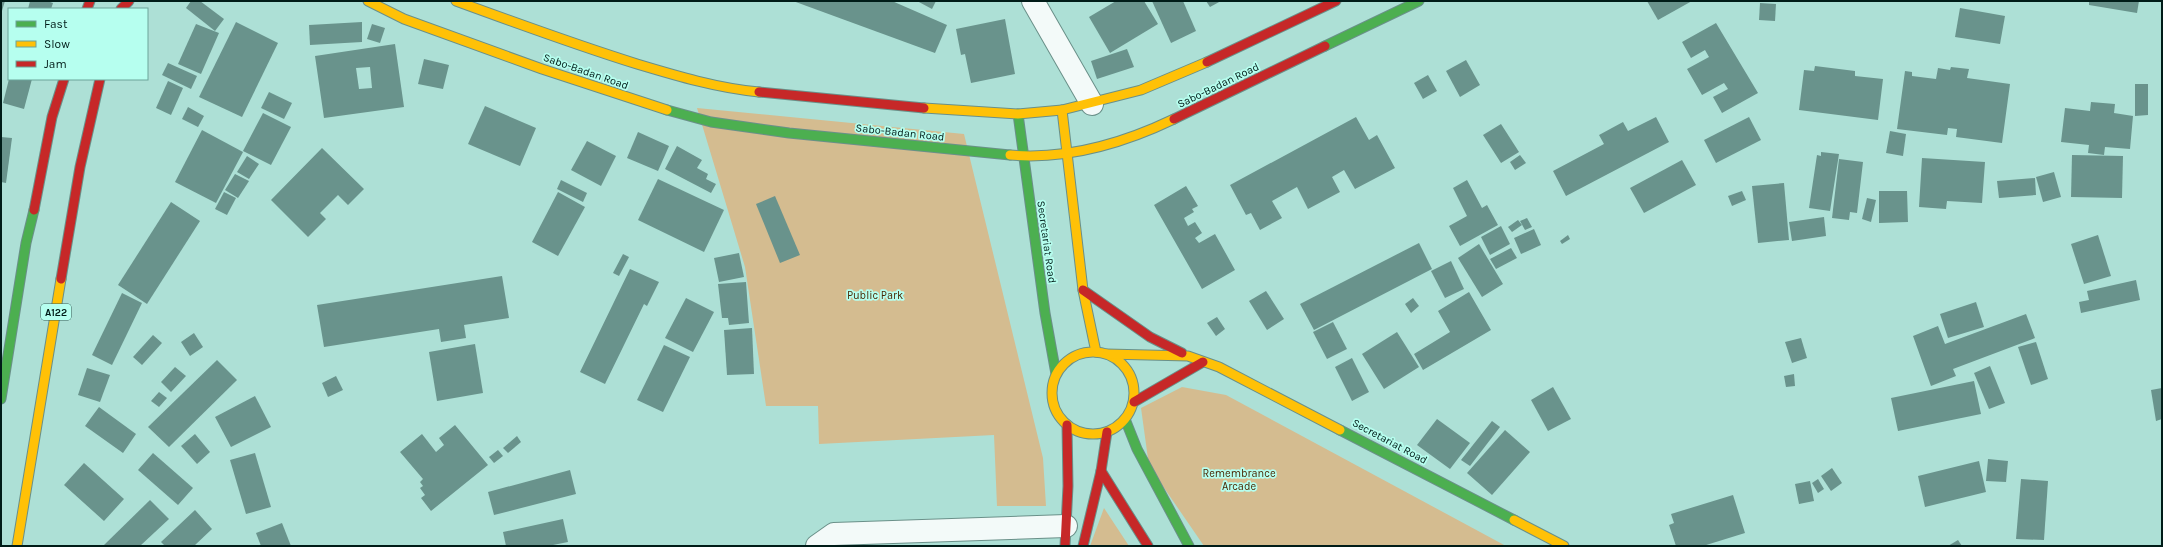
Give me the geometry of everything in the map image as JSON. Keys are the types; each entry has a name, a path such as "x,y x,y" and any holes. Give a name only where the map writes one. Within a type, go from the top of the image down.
{"main road":[{"path":"122,8 130,1"},
{"name":"Sabo-Badan Road","path":"368,1 404,19 542,69 651,106 711,122 789,133 1023,156 1067,154 1106,145 1149,130 1419,1"},
{"name":"Sabo-Badan Road","path":"456,1 588,49 679,77 738,90 922,108 1018,114 1062,110 1092,104 1141,90 1236,50 1336,1"},
{"path":"1,399 26,242 38,195 52,117 64,80"},
{"name":"A122","path":"17,546 80,167 100,80"},
{"path":"1062,110 1084,290 1096,352"},
{"name":"Secretariat Road","path":"1018,114 1045,313 1056,374"},
{"path":"1084,290 1150,337 1188,356"},
{"path":"1096,352 1107,354 1118,360 1126,368 1132,378 1134,402 1126,419 1107,432 1093,434 1079,432 1066,425 1054,407 1052,384 1056,374 1064,364 1073,357 1084,353 1096,352"},
{"name":"Secretariat Road","path":"1107,354 1188,356 1219,367 1344,430 1564,546"},
{"path":"1134,402 1203,362"},
{"path":"1126,419 1137,449 1189,546"},
{"path":"1066,425 1068,486 1066,536"},
{"path":"1083,546 1101,471 1107,432"},
{"path":"1101,471 1148,546"}],"street":[{"path":"1033,1 1092,104"},
{"path":"817,546 834,534 1066,536"}],"green space":[{"name":"Public Park","path":"697,108 964,134 1043,458 1046,506 997,506 994,435 819,444 818,406 766,406 745,267"},
{"name":"Remembrance Arcade","path":"1182,387 1226,395 1506,546 1204,546 1149,466 1141,408"},
{"path":"1104,508 1129,546 1090,546"}],"building":[{"path":"1,1 5,1 1,14"},
{"path":"30,1 47,1 53,3 51,8 28,8"},
{"path":"191,1 200,1 224,19 215,31 186,8"},
{"path":"793,1 892,1 947,25 935,53"},
{"path":"917,1 936,1 932,9"},
{"path":"1116,1 1144,1 1158,24 1110,53 1089,17"},
{"path":"1152,1 1183,1 1196,31 1171,43"},
{"path":"1206,1 1221,1 1210,7"},
{"path":"1647,1 1692,1 1658,20"},
{"path":"2089,1 2139,1 2137,13 2089,5"},
{"path":"1760,3 1776,4 1775,21 1759,20"},
{"path":"1960,8 2005,16 2000,44 1955,37"},
{"path":"1005,19 1015,74 971,83 965,54 961,55 956,29"},
{"path":"236,22 278,43 242,117 199,97"},
{"path":"362,22 362,42 310,45 309,25"},
{"path":"1716,23 1758,93 1722,113 1713,97 1728,89 1724,83 1702,95 1687,69 1709,57 1705,50 1691,58 1682,42"},
{"path":"196,24 219,33 201,74 178,64"},
{"path":"372,24 385,28 380,43 367,39"},
{"path":"395,44 404,107 324,118 315,56","holes":["370,67 372,88 359,89 356,68"]},
{"path":"1127,49 1134,67 1097,79 1091,61"},
{"path":"424,59 449,65 443,89 418,84"},
{"path":"1466,60 1480,85 1460,97 1446,71"},
{"path":"168,63 197,76 191,89 162,75"},
{"path":"1815,66 1855,71 1855,76 1883,79 1878,120 1799,110 1804,70 1814,71"},
{"path":"1951,67 1969,69 1967,78 2010,84 2002,143 1956,137 1957,129 1948,128 1947,135 1897,129 1905,71 1912,72 1912,76 1936,79 1938,68 1950,70"},
{"path":"1428,75 1437,91 1423,99 1414,83"},
{"path":"9,80 32,80 24,109 3,103"},
{"path":"168,81 183,88 171,115 156,108"},
{"path":"2135,84 2148,84 2148,115 2135,116"},
{"path":"269,92 292,103 284,119 261,108"},
{"path":"2091,102 2115,104 2114,113 2133,116 2130,149 2105,147 2104,155 2088,153 2089,145 2061,142 2065,108 2090,111"},
{"path":"485,106 536,128 520,166 468,144"},
{"path":"188,107 204,116 198,127 182,119"},
{"path":"263,113 291,127 271,165 243,151"},
{"path":"1356,117 1369,140 1377,135 1395,168 1355,189 1344,170 1332,177 1340,192 1308,209 1297,187 1272,201 1282,218 1260,230 1251,213 1246,215 1230,185"},
{"path":"1656,117 1669,142 1566,196 1553,171 1604,144 1599,135 1623,122 1628,131"},
{"path":"1749,117 1761,140 1716,163 1704,140"},
{"path":"1501,124 1519,152 1501,163 1483,135"},
{"path":"202,130 243,152 216,203 175,182"},
{"path":"1890,131 1906,134 1903,156 1886,153"},
{"path":"638,132 669,146 658,171 627,158"},
{"path":"1,137 12,138 6,183 1,182"},
{"path":"587,141 616,156 601,186 571,170"},
{"path":"677,146 702,160 697,168 708,174 706,179 716,184 711,193 665,169"},
{"path":"322,148 364,189 348,205 338,195 320,213 326,219 308,237 271,200"},
{"path":"1821,152 1839,154 1830,211 1809,208 1817,155 1821,156"},
{"path":"1520,155 1526,163 1515,170 1510,162"},
{"path":"2072,155 2123,156 2122,198 2071,197"},
{"path":"247,156 259,164 249,179 237,172"},
{"path":"1922,158 1985,162 1982,203 1947,201 1946,209 1919,207"},
{"path":"1839,159 1863,162 1857,213 1850,212 1849,220 1832,218"},
{"path":"1682,160 1696,185 1644,213 1630,188"},
{"path":"2054,172 2061,197 2043,202 2036,177"},
{"path":"235,174 249,181 238,198 225,190"},
{"path":"2035,178 2036,195 1999,198 1997,181"},
{"path":"658,179 724,210 704,252 638,220"},
{"path":"561,180 587,193 583,202 557,189"},
{"path":"1467,180 1482,208 1487,205 1498,225 1460,246 1449,226 1467,216 1453,188"},
{"path":"1784,183 1789,240 1758,243 1752,186"},
{"path":"1186,186 1198,206 1192,209 1194,212 1184,218 1188,226 1195,222 1202,233 1195,238 1199,243 1215,234 1235,270 1202,289 1154,205"},
{"path":"1742,191 1746,200 1732,206 1728,196"},
{"path":"1879,191 1907,191 1908,222 1879,223"},
{"path":"224,192 236,198 227,215 215,209"},
{"path":"558,192 585,207 558,256 532,242"},
{"path":"775,196 800,255 780,263 756,204"},
{"path":"1867,198 1876,200 1871,222 1862,219"},
{"path":"171,202 200,221 147,304 118,285"},
{"path":"1824,217 1826,236 1792,241 1789,222"},
{"path":"1527,218 1532,227 1525,230 1520,221"},
{"path":"1518,220 1522,225 1512,232 1508,227"},
{"path":"1501,226 1510,244 1490,255 1481,237"},
{"path":"1534,229 1541,245 1521,254 1514,238"},
{"path":"1568,235 1570,239 1562,244 1560,241"},
{"path":"2098,235 2111,276 2084,284 2071,244"},
{"path":"1419,243 1432,269 1314,330 1300,304"},
{"path":"1479,244 1503,284 1482,297 1458,258"},
{"path":"1511,248 1517,258 1496,269 1490,259"},
{"path":"739,253 744,277 719,282 714,258"},
{"path":"623,254 629,257 619,276 613,273"},
{"path":"1451,261 1464,289 1445,298 1431,271"},
{"path":"630,269 659,282 647,306 644,304 605,384 580,372"},
{"path":"502,276 509,318 464,325 466,338 441,342 439,329 324,347 317,305"},
{"path":"2136,280 2140,300 2081,313 2079,302 2089,300 2087,291"},
{"path":"746,282 749,323 729,325 728,318 722,318 718,284"},
{"path":"1266,291 1284,319 1267,330 1249,301"},
{"path":"1469,292 1491,330 1423,370 1414,354 1450,332 1438,311"},
{"path":"122,293 142,303 112,365 92,355"},
{"path":"686,298 714,312 693,352 665,338"},
{"path":"1413,298 1419,306 1411,313 1405,304"},
{"path":"1976,302 1984,327 1948,338 1940,314"},
{"path":"2026,314 2035,338 1953,369 1956,376 1931,386 1913,336 1938,326 1945,344"},
{"path":"1217,317 1225,329 1216,336 1207,323"},
{"path":"1333,322 1347,349 1327,359 1313,332"},
{"path":"752,328 754,374 727,375 724,330"},
{"path":"1397,332 1419,367 1384,389 1362,354"},
{"path":"194,333 203,347 190,356 181,342"},
{"path":"153,335 162,343 142,365 133,357"},
{"path":"1801,338 1807,358 1792,363 1785,342"},
{"path":"2036,342 2048,379 2031,385 2018,347"},
{"path":"475,344 483,393 437,401 429,352"},
{"path":"664,345 690,357 663,412 637,400"},
{"path":"1352,358 1369,392 1352,401 1335,367"},
{"path":"217,360 237,380 169,447 148,427"},
{"path":"1990,366 2005,403 1989,409 1974,373"},
{"path":"175,367 186,376 171,392 161,382"},
{"path":"87,368 110,375 100,402 78,395"},
{"path":"1794,374 1795,386 1786,387 1784,376"},
{"path":"336,376 343,390 328,397 322,383"},
{"path":"1974,381 1981,414 1898,431 1891,398"},
{"path":"1553,387 1571,419 1548,431 1531,400"},
{"path":"2162,388 2162,419 2156,421 2151,390"},
{"path":"159,392 167,398 159,407 151,401"},
{"path":"255,396 271,427 231,447 215,417"},
{"path":"99,407 136,434 123,453 85,426"},
{"path":"1437,419 1470,443 1450,469 1417,445"},
{"path":"1492,421 1500,427 1470,466 1461,460"},
{"path":"455,425 488,465 431,511 421,498 425,495 420,488 423,486 420,482 423,479 400,452 422,434 436,452 444,445 439,438"},
{"path":"1505,430 1530,452 1492,495 1467,473"},
{"path":"195,434 210,452 197,464 181,446"},
{"path":"517,436 521,442 508,453 503,448"},
{"path":"498,450 503,456 494,463 489,457"},
{"path":"153,453 193,488 178,505 138,470"},
{"path":"255,453 271,507 246,514 230,460"},
{"path":"1988,459 2008,461 2006,482 1986,481"},
{"path":"1979,461 1986,492 1925,507 1918,476"},
{"path":"84,463 124,499 104,521 64,485"},
{"path":"1832,468 1842,483 1831,491 1821,476"},
{"path":"570,470 576,494 494,515 488,492"},
{"path":"1818,479 1824,489 1818,493 1812,483"},
{"path":"2021,479 2048,481 2044,540 2016,539"},
{"path":"1810,481 1814,501 1799,504 1795,484"},
{"path":"1733,495 1745,533 1703,546 1676,546 1669,525 1674,523 1671,514"},
{"path":"150,500 169,519 140,546 103,546"},
{"path":"195,510 212,529 194,546 165,546 161,542"},
{"path":"563,519 568,542 548,546 506,546 503,532"},
{"path":"282,523 291,546 261,546 256,533"},
{"path":"1958,540 1962,546 1948,546"}],"traffic: fast":[{"path":"1325,46 1419,1"},
{"path":"667,110 711,122 789,133 1010,155"},
{"path":"1018,114 1045,313 1056,374"},
{"path":"1,399 26,243 34,210"},
{"path":"1125,419 1137,449 1189,546"},
{"path":"1340,430 1514,520"}],"traffic: slow":[{"path":"368,1 404,19 542,69 667,110"},
{"path":"456,1 569,42 637,64 712,85 759,92"},
{"path":"924,108 1018,114 1062,110 1141,90 1207,62"},
{"path":"1062,110 1083,290 1096,352"},
{"path":"1010,155 1053,155 1095,148 1155,128 1174,119"},
{"path":"17,546 61,279"},
{"path":"1093,352 1109,355 1122,364 1131,377 1134,393 1131,409 1122,422 1109,431 1093,434 1077,431 1064,422 1055,409 1052,393 1055,377 1064,364 1077,355 1093,352"},
{"path":"1107,354 1188,356 1219,367 1340,430"},
{"path":"1514,520 1564,546"}],"traffic: jam":[{"path":"87,8 90,1"},
{"path":"122,8 129,1"},
{"path":"1207,62 1336,1"},
{"path":"1174,119 1325,46"},
{"path":"34,210 52,117 64,80"},
{"path":"61,279 80,167 100,80"},
{"path":"759,92 924,108"},
{"path":"1083,290 1150,337 1182,353"},
{"path":"1134,402 1203,362"},
{"path":"1065,546 1068,486 1067,425"},
{"path":"1083,546 1101,471 1107,432"},
{"path":"1101,471 1148,546"}]}
